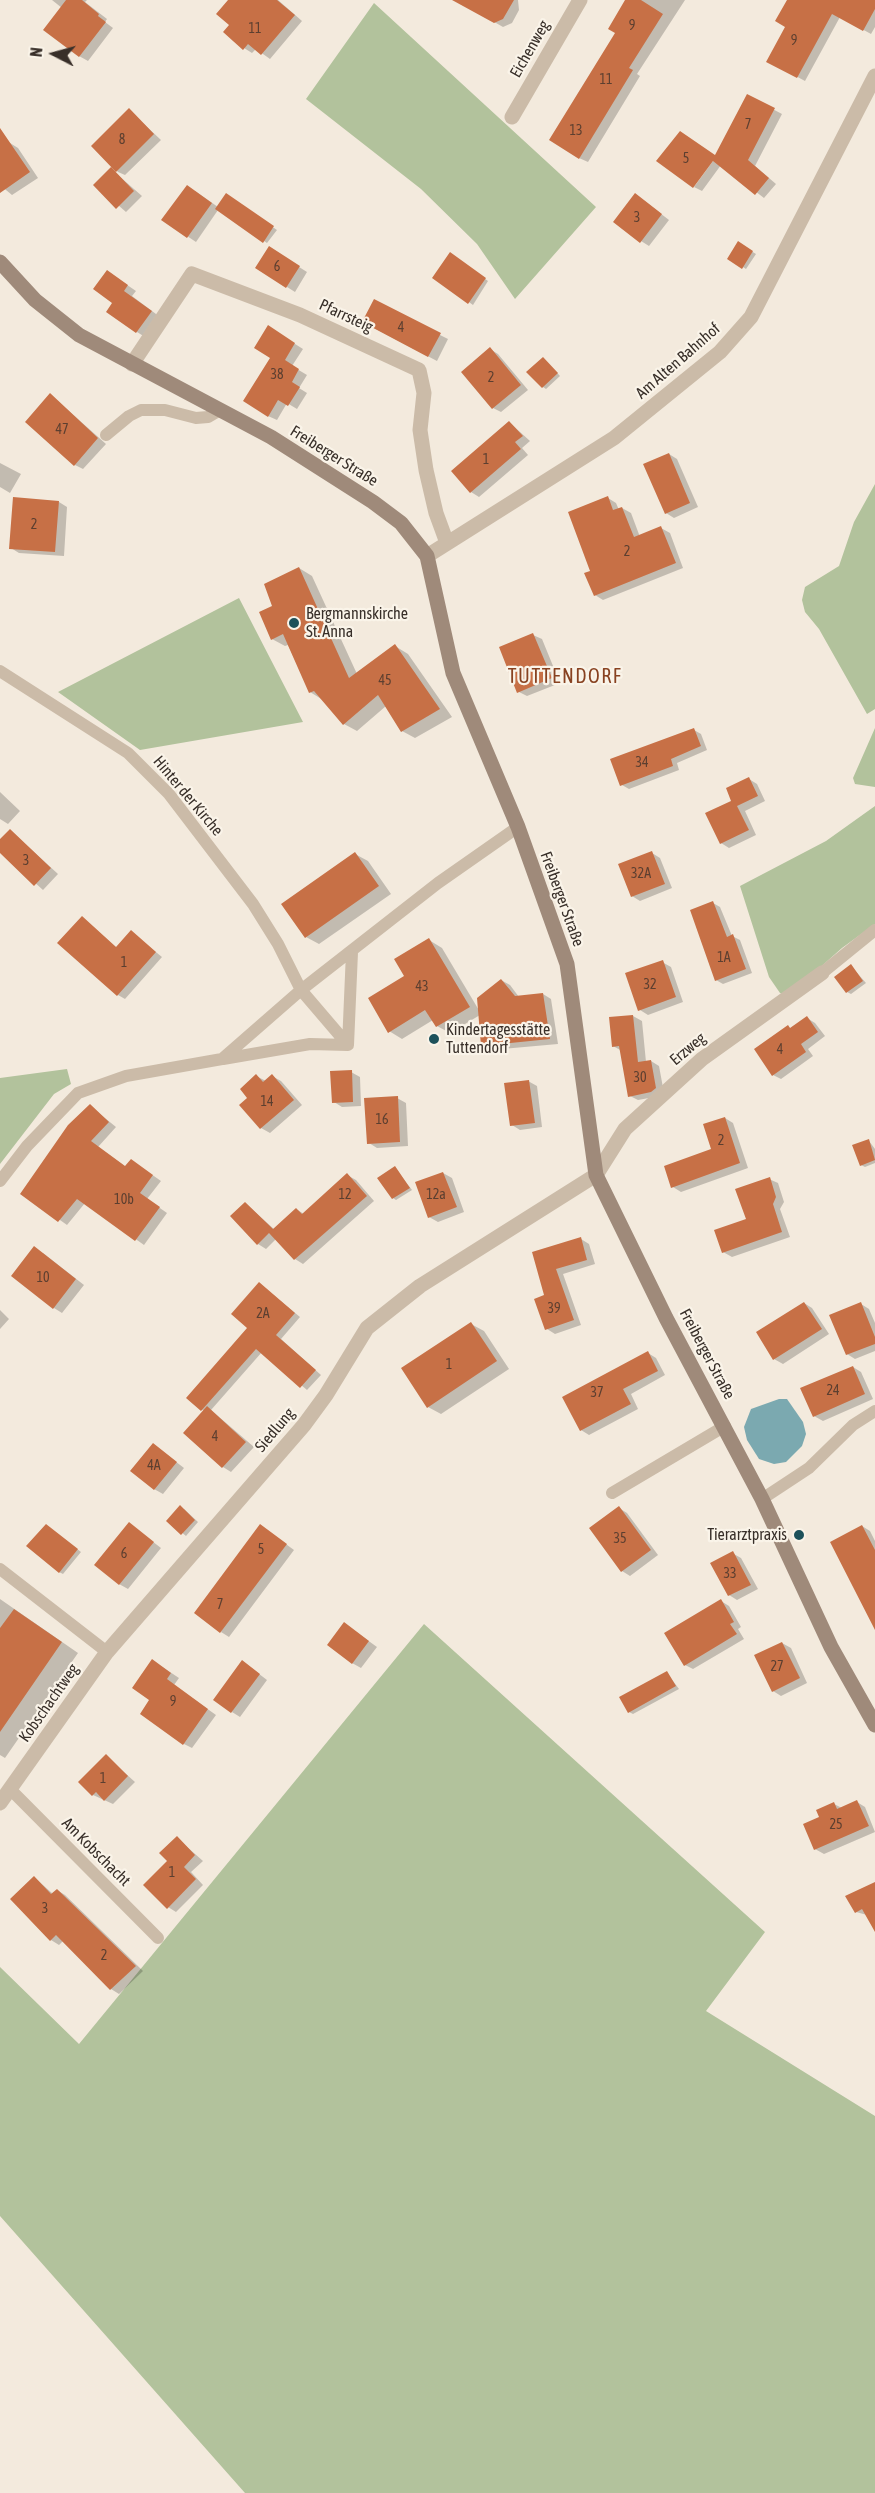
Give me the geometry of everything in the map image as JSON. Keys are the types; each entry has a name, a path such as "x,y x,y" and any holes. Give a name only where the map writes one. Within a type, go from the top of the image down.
{"street":[{"name":"Eichenweg","path":"512,117 580,0"},
{"name":"Am Alten Bahnhof","path":"427,556 614,438 720,352 751,317 875,76"},
{"name":"Freiberger Straße","path":"0,262 35,300 79,335 271,437 373,502 401,523 427,556 453,673 518,827 567,964 596,1175 666,1318 762,1499 831,1647 875,1725"},
{"name":"Pfarrsteig","path":"132,364 192,274 300,315 418,370 424,393 420,430 426,470 436,513 447,543"},
{"name":"Erzweg","path":"596,1175 625,1129 702,1059 822,973"},
{"name":"Siedlung","path":"106,1652 304,1425 326,1395 368,1328 420,1286 596,1175"},
{"name":"Kobschachtweg","path":"0,1803 106,1652"}],"lane":[{"path":"106,435 129,416 141,411 165,410 196,418 208,417 220,410"},
{"name":"Hinter der Kirche","path":"0,671 128,753 169,794 254,904 278,944 301,990"},
{"path":"222,1059 301,990 438,883 518,827"},
{"path":"822,973 875,930"},
{"path":"348,1045 351,952"},
{"path":"301,990 348,1045"},
{"path":"0,1181 27,1146 78,1093 126,1076 310,1044 348,1045"},
{"path":"762,1499 809,1468 853,1425 875,1411"},
{"path":"612,1493 725,1426"},
{"path":"0,1569 106,1652"},
{"name":"Am Kobschacht","path":"10,1790 158,1938"}],"green space":[{"path":"374,3 596,207 515,299 477,244 421,189 306,99"},
{"path":"875,484 875,709 867,714 819,629 805,612 802,600 805,587 839,566 854,522"},
{"path":"239,598 303,722 140,750 58,692"},
{"path":"875,728 875,787 855,784 853,778"},
{"path":"875,806 875,924 842,948 788,996 780,993 769,977 740,886 826,841"},
{"path":"67,1069 71,1084 54,1094 0,1164 0,1078"},
{"path":"424,1624 765,1932 706,2011 875,2116 875,2493 245,2493 0,2216 0,1967 79,2044"}],"water":[{"path":"779,1399 787,1399 803,1422 806,1434 802,1446 786,1462 774,1464 759,1459 747,1440 744,1427 751,1409"}],"building":[{"path":"66,0 82,0 106,22 79,57 43,30"},
{"path":"228,0 277,0 295,15 261,55 248,44 243,50 223,32 229,25 216,14"},
{"path":"452,0 514,0 503,19 494,23"},
{"path":"625,0 641,0 663,14 629,68 633,70 579,159 549,140 615,33 608,29"},
{"path":"787,0 875,0 875,9 863,31 832,14 797,78 766,62 785,27 775,21"},
{"path":"747,94 775,108 748,160 769,178 755,195 713,161 693,188 656,161 680,131 715,155"},
{"path":"129,108 154,134 116,172 91,146"},
{"path":"0,128 30,172 0,193"},
{"path":"111,167 134,191 116,209 93,185"},
{"path":"187,185 212,203 187,238 161,220"},
{"path":"226,193 274,226 263,243 215,209"},
{"path":"635,193 662,214 640,243 613,222"},
{"path":"738,241 753,251 742,269 727,259"},
{"path":"269,246 300,266 286,288 255,268"},
{"path":"450,252 486,278 468,304 432,278"},
{"path":"107,270 128,285 124,291 152,311 136,333 106,312 112,303 93,289"},
{"path":"374,299 441,333 428,357 362,322"},
{"path":"268,325 295,343 285,360 299,369 292,382 300,387 288,406 278,400 268,417 243,401 270,358 254,348"},
{"path":"490,347 521,385 492,409 461,372"},
{"path":"543,357 558,373 542,388 526,372"},
{"path":"50,393 98,438 74,466 25,422"},
{"path":"509,421 523,436 515,442 521,449 470,493 451,471"},
{"path":"669,453 690,503 665,514 643,464"},
{"path":"608,496 613,510 622,507 634,537 661,526 676,563 594,596 584,573 590,571 568,512"},
{"path":"13,497 59,501 55,552 9,549"},
{"path":"299,567 349,678 395,644 440,709 401,732 378,695 343,725 314,691 309,693 283,634 271,640 259,612 272,606 264,584"},
{"path":"533,633 552,678 517,693 499,647"},
{"path":"694,728 701,746 671,759 673,766 620,786 610,759"},
{"path":"749,777 758,796 737,806 749,830 720,844 705,813 731,801 726,788"},
{"path":"10,829 51,868 34,886 0,853 0,839"},
{"path":"652,851 665,884 631,897 618,864"},
{"path":"355,852 379,886 305,938 281,904"},
{"path":"713,901 727,937 733,934 746,969 715,981 690,910"},
{"path":"82,916 116,947 131,930 156,952 117,996 57,943"},
{"path":"429,938 470,1007 436,1027 425,1010 388,1033 368,998 404,976 394,959"},
{"path":"663,960 676,997 638,1011 625,973"},
{"path":"851,964 863,981 846,993 834,977"},
{"path":"501,979 515,996 543,993 550,1039 481,1046 477,998"},
{"path":"633,1015 638,1062 651,1060 656,1088 651,1092 628,1097 619,1046 612,1047 609,1017"},
{"path":"807,1016 818,1032 801,1044 806,1052 772,1076 754,1049 788,1025 790,1028"},
{"path":"352,1070 353,1102 332,1103 330,1071"},
{"path":"256,1074 263,1082 272,1074 294,1100 260,1129 239,1105 247,1098 240,1089"},
{"path":"529,1080 535,1123 510,1126 504,1083"},
{"path":"398,1096 400,1142 367,1144 364,1098"},
{"path":"90,1104 109,1122 91,1141 125,1166 131,1159 153,1175 140,1193 160,1207 135,1241 77,1199 58,1222 20,1194 68,1125"},
{"path":"725,1117 740,1163 671,1188 664,1166 711,1149 703,1124"},
{"path":"869,1139 875,1160 860,1166 852,1145"},
{"path":"395,1166 410,1188 392,1199 377,1178"},
{"path":"443,1172 457,1207 428,1218 415,1182"},
{"path":"347,1173 367,1196 294,1260 269,1233 257,1245 230,1216 245,1202 273,1229 296,1208 302,1214"},
{"path":"770,1177 776,1197 773,1204 782,1232 722,1253 714,1230 746,1219 735,1189"},
{"path":"581,1237 587,1260 556,1269 574,1320 545,1330 534,1299 544,1295 532,1252"},
{"path":"34,1246 76,1279 53,1309 11,1276"},
{"path":"259,1282 295,1313 276,1335 316,1370 300,1388 256,1349 201,1411 186,1398 247,1328 231,1314"},
{"path":"804,1302 822,1329 773,1360 756,1332"},
{"path":"861,1302 875,1337 875,1344 846,1355 829,1315"},
{"path":"471,1322 497,1361 427,1408 401,1368"},
{"path":"648,1351 658,1371 623,1389 631,1404 580,1431 562,1397"},
{"path":"853,1366 865,1394 813,1417 800,1388"},
{"path":"207,1406 246,1442 222,1468 183,1433"},
{"path":"153,1443 177,1462 154,1490 130,1471"},
{"path":"180,1505 195,1520 181,1535 166,1521"},
{"path":"619,1506 651,1550 621,1572 589,1528"},
{"path":"129,1522 154,1542 119,1585 94,1565"},
{"path":"46,1524 78,1549 59,1573 26,1546"},
{"path":"260,1524 287,1544 220,1633 194,1613"},
{"path":"862,1525 875,1550 875,1630 830,1542"},
{"path":"733,1551 751,1585 728,1596 710,1563"},
{"path":"721,1599 734,1622 730,1624 737,1634 684,1666 664,1633"},
{"path":"14,1609 62,1642 0,1732 0,1628"},
{"path":"344,1622 369,1641 352,1664 327,1645"},
{"path":"782,1642 800,1678 772,1692 754,1655"},
{"path":"152,1659 171,1673 167,1679 208,1709 183,1745 140,1714 149,1700 132,1688"},
{"path":"242,1660 260,1674 231,1713 213,1700"},
{"path":"667,1671 676,1686 628,1713 619,1697"},
{"path":"106,1754 128,1776 104,1801 96,1792 92,1796 78,1782"},
{"path":"857,1800 869,1826 814,1850 803,1824 819,1817 816,1810 834,1802 837,1809"},
{"path":"177,1836 195,1855 184,1867 196,1879 167,1909 143,1885 167,1861 159,1853"},
{"path":"34,1876 51,1894 57,1889 136,1966 110,1990 56,1935 50,1941 10,1899"},
{"path":"875,1882 875,1932 862,1909 855,1913 845,1896"}],"place":[{"name":"Bergmannskirche St. Anna","path":"294,623"},
{"name":"Kindertagesstätte Tuttendorf","path":"434,1039"},
{"name":"Tierarztpraxis","path":"799,1535"}],"district":[{"name":"TUTTENDORF","path":"565,677"}]}
